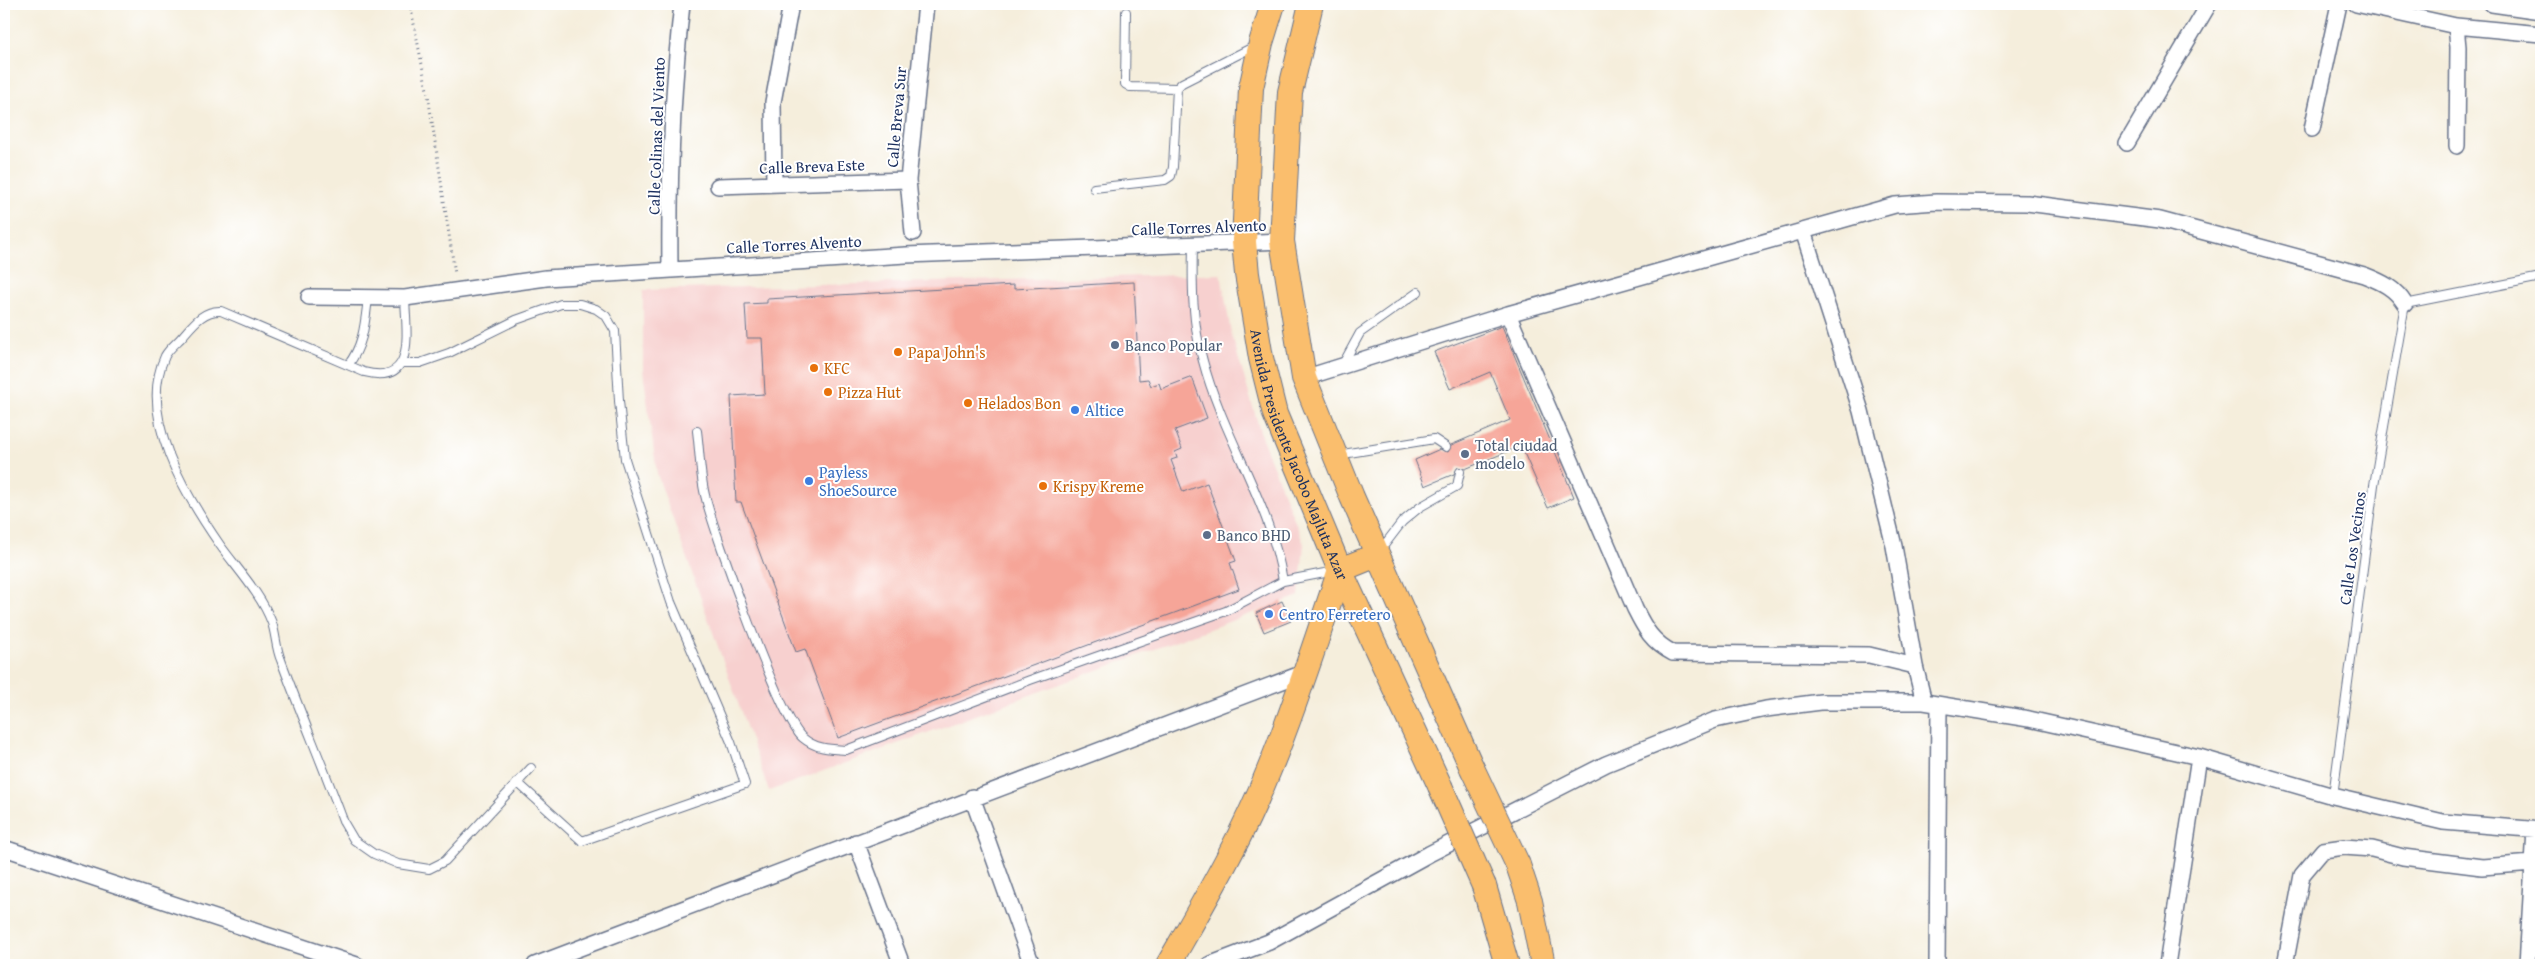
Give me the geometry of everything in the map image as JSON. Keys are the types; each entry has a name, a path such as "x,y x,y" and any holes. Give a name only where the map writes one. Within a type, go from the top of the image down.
{"main road":[{"name":"Avenida Presidente Jacobo Majluta Azar","path":"1273,4 1261,43 1251,88 1244,242 1246,274 1261,358 1275,414 1340,570 1484,886 1507,965"},
{"name":"Avenida Presidente Jacobo Majluta Azar","path":"1311,4 1290,92 1282,241 1304,378 1378,555 1472,768 1518,865 1530,901 1543,965"},
{"path":"1168,965 1248,819 1269,771 1306,672 1340,570 1378,555"}],"street":[{"name":"Calle Colinas del Viento","path":"670,269 669,191 673,82 682,4"},
{"path":"774,184 773,102 791,4"},
{"name":"Calle Breva Sur","path":"913,233 908,180 926,4"},
{"path":"2127,143 2209,4"},
{"path":"2312,129 2339,4"},
{"path":"2356,4 2456,26 2541,34"},
{"path":"2492,4 2541,11"},
{"path":"2456,26 2458,47 2457,146"},
{"name":"Calle Breva Este","path":"718,186 908,180"},
{"path":"1304,378 1508,314 1895,205 1936,202 2027,203 2160,220 2364,275 2386,284 2398,293 2405,304"},
{"path":"1802,231 1863,420 1894,546 1915,666 1931,703 1937,965"},
{"name":"Calle Torres Alvento","path":"309,296 405,298 546,278 670,269 906,255 1282,241"},
{"path":"1508,314 1635,609 1648,636 1659,646 1672,653 1869,656 1915,666"},
{"path":"535,965 1306,672"},
{"path":"1208,965 1269,942 1430,854 1606,764 1715,720 1766,709 1821,702 1931,703 2029,719 2199,757 2333,796 2443,822 2538,830 2533,863 2527,965"},
{"path":"2167,965 2199,757"},
{"path":"972,798 1032,965"},
{"path":"856,842 902,965"},
{"path":"2285,965 2302,875 2323,850 2344,846 2372,849 2403,857 2482,867 2533,863"},
{"path":"4,848 357,965"}],"lane":[{"path":"1126,12 1125,84 1130,87 1177,88"},
{"path":"1094,188 1165,180 1171,176 1177,88 1182,83 1261,43"},
{"path":"1193,244 1192,290 1203,362 1237,451 1271,530 1279,555 1283,582"},
{"path":"2405,304 2541,277"},
{"path":"1342,366 1360,333 1418,292"},
{"path":"348,365 357,354 362,341 368,298"},
{"path":"405,298 406,352 401,363 393,372 379,376 348,365 221,311 212,311 203,315 165,354 160,370 157,397 160,431 183,483 219,542 265,608 272,624 280,658 344,823 354,840 374,854 398,864 429,869 445,861 531,768"},
{"path":"401,363 420,363 449,353 516,320 561,304 580,304 596,309 606,316 615,331 625,459 671,602 731,742 745,784 582,841 517,782"},
{"name":"Calle Los Vecinos","path":"2333,796 2374,484 2405,304"},
{"path":"697,431 706,499 740,598 784,709 802,738 820,748 846,750 1030,680 1226,611 1283,582 1340,570"},
{"path":"1335,455 1434,440 1446,447"},
{"path":"1378,555 1402,522 1420,507 1457,486 1460,472"}],"path":[{"path":"410,4 428,95 457,290"}],"shaded area":[{"path":"1221,274 1231,333 1263,441 1304,544 1299,596 769,791 657,474 643,370 643,290"}],"building":[{"path":"1134,282 1139,380 1148,379 1151,386 1159,383 1161,389 1192,377 1207,418 1175,430 1182,449 1175,452 1177,458 1171,460 1183,492 1207,483 1236,561 1230,563 1239,589 838,738 805,649 796,652 741,502 736,502 731,396 765,394 762,338 747,338 745,304 767,303 767,299 1014,285 1014,289"},
{"path":"1502,326 1574,497 1548,508 1521,446 1465,469 1458,467 1454,474 1425,486 1415,460 1440,449 1448,452 1451,445 1510,420 1490,372 1450,389 1434,352"},
{"path":"1282,601 1291,621 1264,632 1256,613"}],"place":[{"name":"Banco Popular","path":"1115,345"},
{"name":"Papa John's","path":"898,352"},
{"name":"KFC","path":"814,368"},
{"name":"Pizza Hut","path":"828,392"},
{"name":"Helados Bon","path":"968,403"},
{"name":"Altice","path":"1075,410"},
{"name":"Total ciudad modelo","path":"1465,454"},
{"name":"Payless ShoeSource","path":"809,481"},
{"name":"Krispy Kreme","path":"1043,486"},
{"name":"Banco BHD","path":"1207,535"},
{"name":"Centro Ferretero","path":"1269,614"}]}
